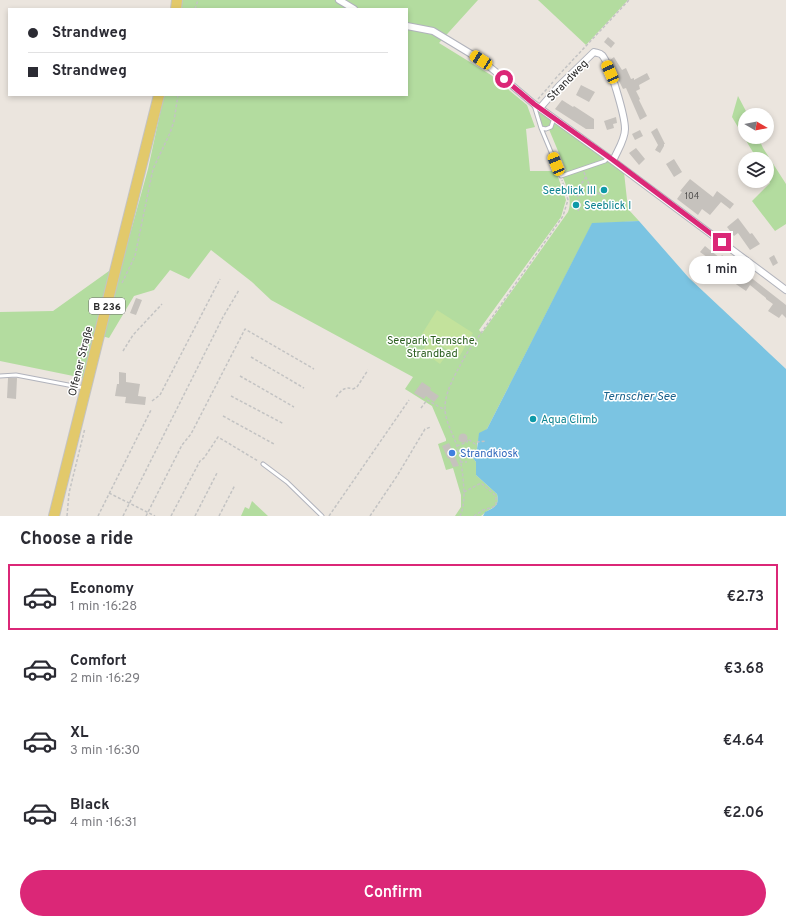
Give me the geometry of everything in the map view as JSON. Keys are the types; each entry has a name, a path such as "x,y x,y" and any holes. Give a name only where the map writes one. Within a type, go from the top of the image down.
{"main road":[{"name":"Olfener Straße","path":"54,516 159,96"}],"street":[{"path":"339,0 352,8"},
{"name":"Strandweg","path":"408,26 433,31 496,72 534,104 611,159 786,290"},
{"name":"Strandweg","path":"540,108 559,86 594,52 599,53 603,56 610,72 624,117 625,130 623,138 611,159"}],"lane":[{"path":"534,104 541,128 561,176 611,159"},
{"path":"541,128 546,129 550,127 554,118"},
{"path":"0,382 1,376 16,375 86,388"},
{"path":"263,464 287,482 322,516"}],"path":[{"path":"534,104 629,0"},
{"path":"121,286 135,256 153,169 172,127 178,96"},
{"path":"582,169 593,190 596,193 605,196"},
{"path":"464,516 461,515 464,503 464,492 460,462 457,446 445,410 445,402 465,356 563,216 568,200 561,176"},
{"path":"578,211 581,205 577,196 578,189 586,177"},
{"path":"591,197 593,190"},
{"path":"152,401 160,395 220,279"},
{"path":"123,516 223,317 239,290"},
{"path":"123,351 133,335 162,304"},
{"path":"146,516 182,445 191,434 244,329 314,369"},
{"path":"250,357 304,388"},
{"path":"336,397 343,389 348,387 353,389 357,387 368,370"},
{"path":"240,376 294,407"},
{"path":"231,396 284,424"},
{"path":"329,516 409,400"},
{"path":"422,408 427,400 445,410"},
{"path":"98,516 151,410"},
{"path":"223,416 274,444"},
{"path":"370,516 425,430 431,427"},
{"path":"67,516 69,493 86,428"},
{"path":"171,516 200,461 208,453 218,436 263,464"},
{"path":"457,446 467,442 468,439 475,444 477,442 486,441"},
{"path":"460,462 468,462"},
{"path":"195,516 217,473"},
{"path":"464,492 481,483 496,496 496,505 483,510 474,516"},
{"path":"219,516 235,485"},
{"path":"110,493 155,516"}],"green space":[{"name":"Seepark Ternsche, Strandbad","path":"182,0 478,0 439,43 491,75 527,105 535,127 526,129 530,171 556,171 566,200 561,217 479,330 482,333 568,212 570,202 561,173 566,170 548,127 543,128 538,113 539,111 624,172 628,209 639,221 592,224 487,429 477,442 477,449 473,458 476,462 476,475 497,494 498,498 496,506 481,516 455,516 461,507 461,495 453,468 446,470 438,444 446,441 446,439 432,406 405,389 413,377 271,300 252,282 211,250 189,279 170,270 154,290 134,296 109,338 102,336 148,169 164,96 408,96 408,8 181,8"},
{"path":"538,0 628,0 586,45"},
{"path":"738,96 744,108 738,108 738,127 732,117"},
{"path":"748,144 761,144 766,152 753,152"},
{"path":"774,165 786,184 786,224 775,231 752,201 765,188 774,188"},
{"path":"116,266 88,379 0,361 0,312 53,311"},
{"path":"437,310 473,333 459,357 422,334"},
{"name":"Seepark Ternsche, Strandbad","path":"430,340 448,353 440,364 422,351"},
{"path":"252,501 268,516 241,516 245,507 249,509"}],"water":[{"name":"Ternscher See","path":"639,221 689,278 786,369 786,516 483,516 485,512 496,506 498,498 497,494 476,475 476,462 473,458 477,449 479,433 487,429 592,223"}],"building":[{"path":"608,37 615,43 611,48 604,42"},
{"path":"614,57 622,70 626,68 631,79 634,78 634,80 647,73 650,79 639,85 640,89 636,91 647,116 640,120 626,88 623,89 616,75 610,60"},
{"path":"581,85 595,92 589,102 576,95"},
{"path":"562,100 594,119 594,129 586,129 555,109"},
{"path":"616,117 617,123 613,124 614,128 607,130 604,121"},
{"path":"657,128 665,144 660,153 655,150 658,145 651,132"},
{"path":"640,130 643,136 635,140 632,134"},
{"path":"636,148 645,159 639,165 629,153"},
{"path":"674,159 682,172 674,177 666,164"},
{"path":"690,179 713,197 717,191 734,204 730,209 721,202 710,215 702,209 698,215 677,199 682,192 680,191"},
{"path":"738,218 760,244 750,250 738,233 734,236 727,227"},
{"path":"705,246 720,258 722,255 786,305 786,318 782,314 779,318 768,311 773,304 750,285 746,291 730,280 733,276 700,252"},
{"path":"774,255 778,263 773,266 769,258"},
{"path":"136,298 142,300 136,315 130,313"},
{"path":"119,372 126,373 126,382 140,384 138,396 146,397 145,405 125,403 126,397 115,396 117,384 119,384"},
{"path":"8,378 17,378 16,399 7,398"},
{"path":"422,382 439,396 434,402 426,396 424,399 414,393"},
{"path":"461,434 465,434 467,438 465,442 461,442 459,440 459,436"},
{"path":"449,443 459,466 453,467 442,446"}],"place":[{"name":"Seeblick III","path":"604,190"},
{"name":"Seeblick I","path":"576,205"},
{"name":"Aqua Climb","path":"533,419"},
{"name":"Strandkiosk","path":"452,453"}],"route":[{"path":"504,79 534,104 613,160 722,242"}]}
